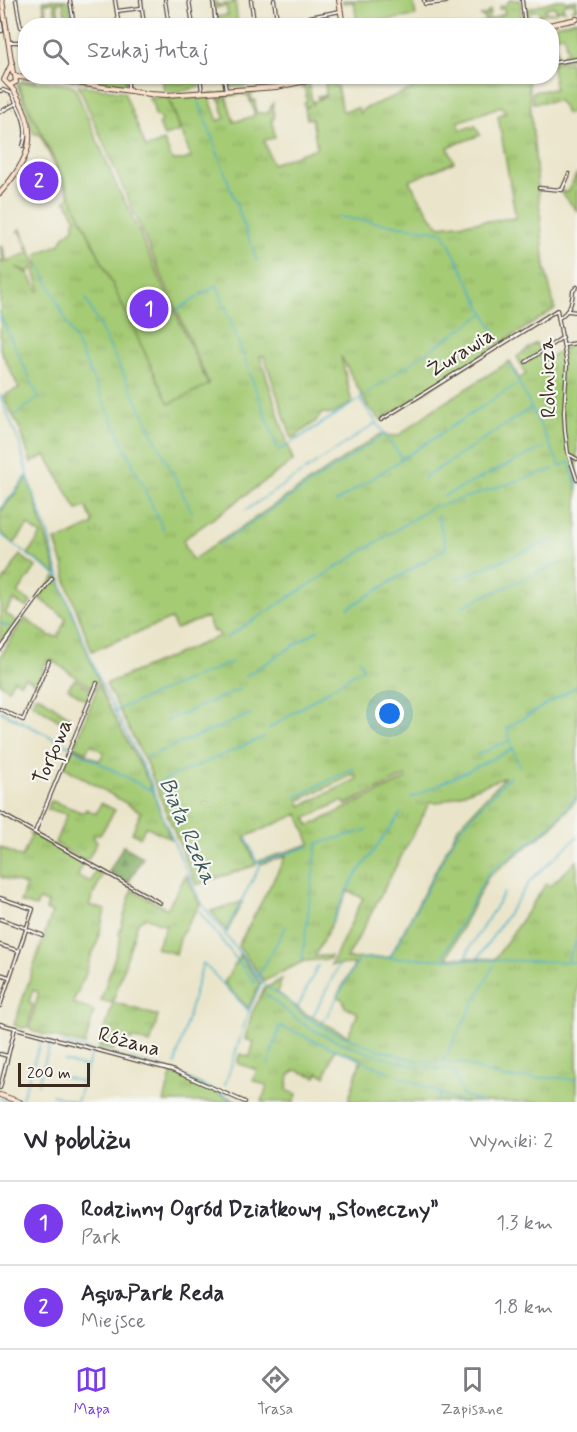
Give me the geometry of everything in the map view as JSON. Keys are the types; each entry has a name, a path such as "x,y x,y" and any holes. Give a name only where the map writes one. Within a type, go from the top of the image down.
{"main road":[{"path":"0,193 13,177 30,144 29,122 18,103 13,79 2,0"},
{"path":"339,0 342,18"},
{"path":"559,23 577,19"},
{"path":"2,80 13,79"},
{"path":"2,80 18,79"},
{"path":"83,84 161,95 226,91 277,84"},
{"path":"0,1095 20,1102"}],"street":[{"path":"16,0 19,18"},
{"path":"70,0 73,18"},
{"path":"115,0 118,18"},
{"path":"141,0 143,18"},
{"path":"165,0 167,18"},
{"path":"189,0 192,18"},
{"path":"213,0 215,18"},
{"path":"251,0 253,18"},
{"path":"274,0 277,18"},
{"path":"424,0 425,4 446,2 446,0"},
{"path":"522,0 524,18"},
{"path":"117,11 142,8"},
{"path":"309,17 341,11"},
{"path":"0,20 1,31"},
{"path":"9,42 18,42"},
{"path":"559,62 577,59"},
{"path":"128,84 128,91"},
{"path":"201,84 202,92"},
{"path":"225,84 226,91"},
{"path":"0,91 10,91 18,103 25,123 26,136 23,146"},
{"path":"0,112 18,103"},
{"path":"539,188 562,190 569,174"},
{"path":"559,318 568,311 573,301 573,291 577,287"},
{"name":"Rolnicza","path":"557,310 567,365 564,412 568,453 577,480"},
{"name":"Żurawia","path":"381,420 557,310"},
{"path":"568,311 577,312"},
{"path":"526,362 563,338"},
{"path":"564,345 577,343"},
{"path":"568,453 577,459"},
{"path":"0,650 52,578"},
{"path":"0,708 23,720 49,661"},
{"name":"Torfowa","path":"35,832 97,683"},
{"path":"0,813 160,903"},
{"path":"0,898 33,909 0,1006"},
{"path":"0,919 42,935"},
{"path":"0,945 18,951"},
{"path":"0,974 9,978"},
{"name":"Różana","path":"0,1024 172,1070 245,1102"},
{"path":"0,1088 15,1028"},
{"path":"0,1054 8,1056"}],"green space":[{"path":"43,0 69,2 71,18 66,18 63,2 57,3 60,18 56,18 54,3 44,3 48,18 46,18"},
{"path":"235,0 237,18 216,18 228,15 226,6 215,8 214,3 216,2 217,5 233,3"},
{"path":"342,0 413,0 416,16 356,18 354,2 343,3"},
{"path":"509,0 520,0 522,18 494,18 505,13 503,8 499,9 499,7 507,4"},
{"path":"556,0 566,2 577,0 577,9 571,10 575,8 574,3 565,4 563,7 565,11 562,9 553,13 557,11 554,6 545,9 546,13 552,13 537,17 540,14 538,10 528,13 529,17 535,17 526,18 525,10"},
{"path":"490,10 491,13 488,15 489,18 480,16"},
{"path":"577,20 577,57 559,61 563,53 567,52 564,35 559,36 559,24"},
{"path":"570,62 574,88 577,88 577,112 566,114 558,101 533,103 532,92 555,89 554,84 559,84 559,64"},
{"path":"18,83 169,404 209,384 78,85 124,92 146,148 164,141 172,160 184,160 191,157 170,96 218,94 220,102 216,96 209,97 218,121 225,118 221,93 243,91 246,96 244,94 226,96 234,122 254,116 247,93 254,90 256,93 251,94 252,101 255,100 256,113 268,113 273,103 274,118 272,119 275,138 264,140 272,164 317,148 312,118 307,119 305,109 310,105 305,107 304,103 307,101 303,85 309,86 313,105 314,101 325,98 325,96 318,98 317,96 326,95 325,84 337,86 342,111 358,108 360,114 363,109 425,84 529,84 545,268 555,309 381,420 367,405 341,356 352,403 332,414 322,413 316,421 292,439 264,356 260,356 293,461 183,540 192,560 379,435 398,436 431,411 510,361 519,379 526,374 517,357 536,343 545,361 567,346 577,344 577,799 551,828 488,877 447,957 495,959 546,884 550,886 577,861 577,1102 348,1102 361,1059 335,1049 325,1076 318,1073 316,1077 296,1070 289,1075 288,1091 297,1094 294,1102 262,1102 267,1086 253,1080 257,1070 237,1063 240,1054 250,1057 254,1042 245,1039 252,1013 264,989 282,979 277,992 306,1014 348,1036 358,1013 345,1007 343,1000 337,996 355,964 331,965 363,898 348,891 315,956 331,956 330,959 304,961 264,981 238,946 286,856 261,864 258,861 310,844 298,814 245,837 256,865 196,885 148,767 106,684 220,636 217,631 213,632 207,617 176,629 171,619 92,651 68,587 55,540 92,525 93,521 86,507 77,510 46,455 31,463 20,429 3,396 19,388 0,349 0,263 6,262 0,261 3,259 0,247 2,246 7,261 28,253 30,250 36,264 29,272 16,267 29,274 38,291 40,290 34,271 38,267 37,254 60,244 64,236 74,228 76,220 65,201 69,194 40,135 33,133","holes":["501,106 506,112 498,116 516,218 439,226 409,181 454,162 448,147 480,135 475,125 461,130 458,122","355,774 357,779 301,806 299,800","405,776 406,779 309,826 306,818 342,801 346,805","505,777 459,826 390,957 347,959 430,802 438,803"]},
{"path":"19,84 60,84 74,86 119,191 132,215 208,385 169,404"},
{"path":"163,84 198,84 199,87 182,91 164,91"},
{"path":"227,84 271,84 227,87"},
{"path":"150,96 168,98 180,131 164,136 159,124 160,117 155,115"},
{"path":"577,173 577,211 560,191 568,192"},
{"path":"20,228 30,250 27,249 20,230 18,231"},
{"path":"28,477 56,574 28,554 41,535 28,525 14,544 0,532 0,512"},
{"path":"20,555 36,567 18,593 31,602 27,608 14,600 5,613 18,622 5,642 0,639 0,586"},
{"path":"55,577 59,579 98,679 94,689 53,661 47,660 37,684 25,677 20,683 14,679 8,689 0,683 0,658 24,618 50,636 58,637 66,618 39,598"},
{"path":"75,679 91,690 87,701 68,688"},
{"path":"99,683 104,697 150,784 171,839 146,826 140,837 132,833 141,812 64,767 71,749 74,748 99,761 104,753 92,745 86,752 75,747"},
{"path":"38,695 70,717 64,724 32,703"},
{"path":"52,801 81,812 86,809 96,814 101,803 115,810 100,835 94,835 97,842 88,859 85,860 55,843 67,814 47,809"},
{"path":"30,833 83,862 78,876 91,882 96,869 103,873 89,905 105,910 96,947 73,1003 94,1011 85,1045 32,1031 30,1027 38,995 38,992 33,990 29,1001 33,1005 28,1027 21,1028 14,1025 52,913 46,910 48,903 39,900 36,907 20,902 26,885 0,877 0,847 22,858 31,836"},
{"path":"123,846 143,857 128,883 109,872"},
{"path":"186,875 200,904 181,935 176,954 156,948 166,926 146,917 138,922 113,1002 158,1016 150,1044 118,1036 113,1051 99,1048 113,1003 101,1000 121,937 119,934 132,889 167,909"},
{"path":"242,902 227,932 211,911"},
{"path":"239,954 260,983 248,1008 224,983 239,958"},
{"path":"172,1072 237,1102 164,1102"}],"waterway":[{"path":"198,99 257,261"},
{"path":"339,217 443,232 499,341"},
{"path":"40,265 163,529"},
{"path":"177,310 217,285 278,449"},
{"path":"86,299 192,512"},
{"path":"361,397 483,314"},
{"path":"0,315 39,398 15,415"},
{"path":"510,364 560,466 565,464"},
{"path":"336,502 517,384"},
{"name":"Biała Rzeka","path":"0,395 20,445 30,485 48,533 56,566"},
{"path":"280,450 360,399 401,457"},
{"path":"424,478 531,408"},
{"path":"246,510 376,423"},
{"path":"220,544 385,434"},
{"path":"444,496 544,447"},
{"path":"567,463 569,462 577,487"},
{"path":"439,506 554,469"},
{"path":"0,510 28,475"},
{"path":"227,637 435,505"},
{"path":"348,608 446,548 438,516"},
{"path":"0,534 26,553"},
{"path":"457,579 554,539"},
{"path":"28,555 59,577"},
{"path":"462,606 560,563"},
{"name":"Biała Rzeka","path":"57,568 63,590 99,679"},
{"path":"0,623 11,627"},
{"path":"246,676 318,630"},
{"path":"268,729 363,668 359,659"},
{"path":"114,711 232,662"},
{"name":"Biała Rzeka","path":"100,681 151,783 159,809 201,903 263,983"},
{"path":"510,740 507,728 577,686"},
{"path":"166,721 242,688"},
{"path":"0,711 69,746"},
{"path":"145,758 251,714"},
{"path":"157,783 264,737"},
{"path":"477,755 510,740 519,766"},
{"path":"72,748 152,791"},
{"path":"411,798 513,749"},
{"path":"296,797 354,768"},
{"path":"359,959 390,958 459,830 510,776"},
{"path":"443,956 488,873 547,829 577,796"},
{"path":"331,923 352,881 401,813"},
{"path":"302,960 317,844 367,830"},
{"path":"478,958 531,880 577,837"},
{"path":"247,838 257,863 310,846"},
{"path":"225,932 261,864"},
{"path":"466,959 469,949 504,893"},
{"path":"199,911 255,983"},
{"path":"258,977 286,926"},
{"path":"568,960 577,939"},
{"path":"391,958 577,962"},
{"path":"322,1024 358,961"},
{"path":"175,1064 203,963 249,1011"},
{"path":"297,1009 318,965"},
{"path":"312,1018 339,965"},
{"path":"443,1061 494,965"},
{"path":"225,1085 249,1011 262,982"},
{"name":"Biała Rzeka","path":"265,985 304,1016 328,1030 377,1049 419,1061 461,1063 504,1078 577,1080"},
{"path":"265,994 298,1020 323,1035 364,1051 421,1068"},
{"path":"268,1065 280,1026 461,1102"},
{"path":"22,1098 42,1037"},
{"path":"38,1084 51,1041"},
{"path":"61,1043 92,1051 77,1102"},
{"path":"95,1051 171,1071 239,1102"},
{"path":"64,1061 86,1067"},
{"path":"425,1067 454,1071 462,1095 481,1102"},
{"path":"56,1075 82,1082"},
{"path":"437,1102 440,1094"},
{"path":"52,1095 75,1102"},
{"path":"0,1098 13,1102"},
{"path":"22,1100 27,1102"}],"tunnel":[{"path":"9,101 14,111"}],"place":[{"name":"AquaPark Reda","path":"39,181"},
{"name":"Rodzinny Ogród Działkowy „Słoneczny”","path":"149,309"}]}
